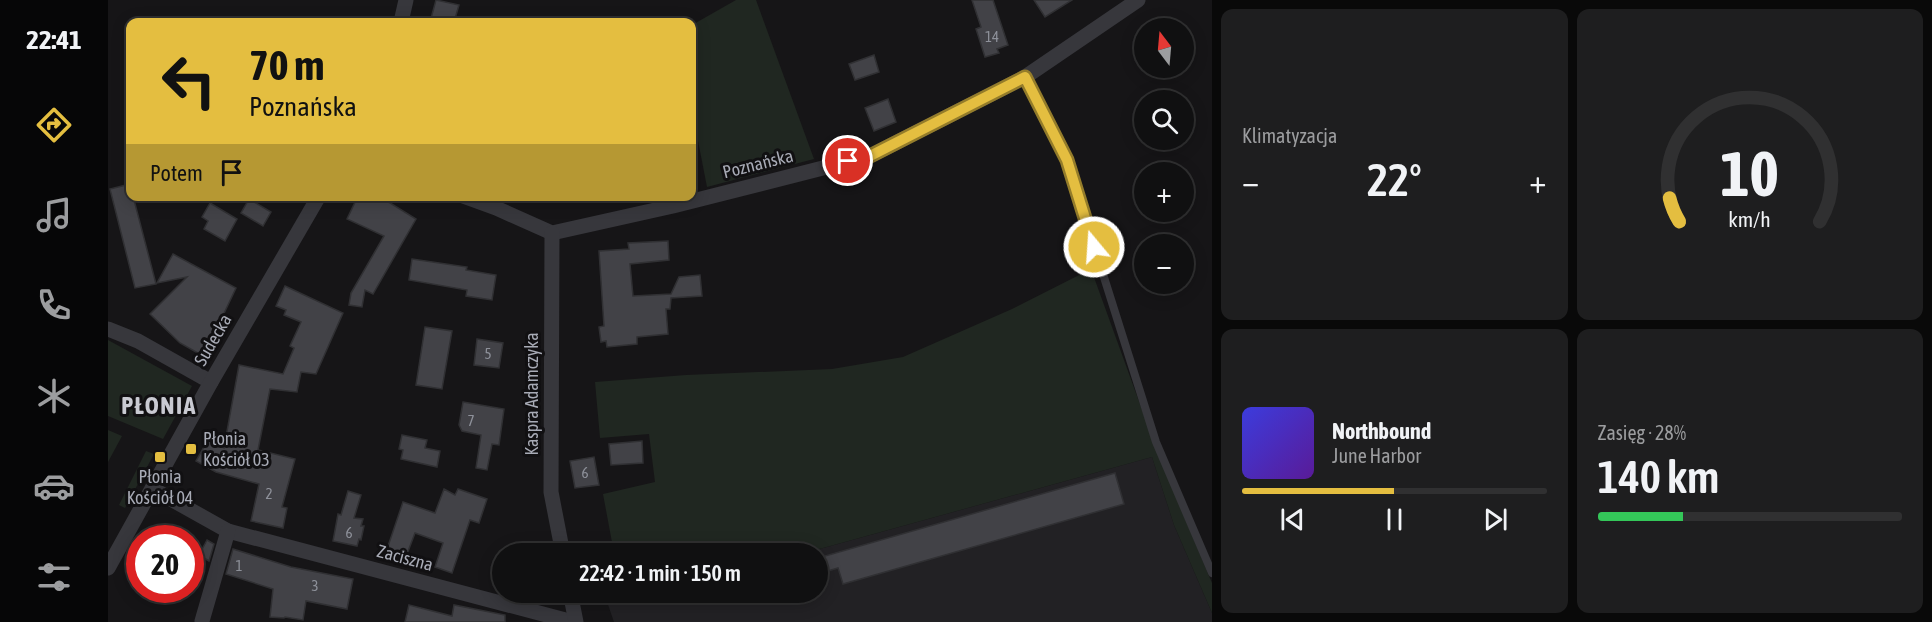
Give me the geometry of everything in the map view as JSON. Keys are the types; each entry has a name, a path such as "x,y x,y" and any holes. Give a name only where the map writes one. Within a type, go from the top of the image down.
{"street":[{"path":"402,18 406,0"},
{"name":"Poznańska","path":"696,200 870,156 1025,77 1138,0"},
{"name":"Sudecka","path":"108,568 211,382 316,201"},
{"path":"477,201 552,233"},
{"name":"Poznańska","path":"552,233 693,201"},
{"name":"Kaspra Adamczyka","path":"552,233 551,492 561,543"},
{"path":"108,329 138,341 211,382"},
{"name":"Zaciszna","path":"153,489 228,531 574,622"},
{"path":"202,621 228,531"},
{"path":"571,603 574,622"}],"lane":[{"path":"1025,77 1067,160 1156,442 1212,573"}],"shaded area":[{"path":"736,0 756,0 814,159 707,187 696,131 696,23"},
{"path":"1091,269 1158,454 1212,583 1212,613 1174,525 1152,457 828,547 828,543 612,543 603,494 655,482 649,434 600,438 595,382 686,375 832,369 903,357 1012,309"},
{"path":"108,340 192,386 163,439 108,416"},
{"path":"108,430 122,436 108,462"},
{"path":"146,451 154,454 125,508 119,505"},
{"path":"1152,457 1174,525 1212,613 1212,622 614,622 607,603 828,603 828,547"}],"building":[{"path":"436,0 459,5 455,18 431,18"},
{"path":"972,0 993,0 1008,45 997,49 999,53 985,57 976,29 981,27"},
{"path":"1034,0 1072,0 1045,17"},
{"path":"874,55 879,72 855,80 849,64"},
{"path":"888,99 896,122 874,131 865,108"},
{"path":"126,185 126,201 134,201 156,284 135,288 110,189"},
{"path":"248,201 252,201 271,212 263,226 241,213"},
{"path":"356,201 387,201 416,219 373,294 365,290 362,307 349,305 351,293 384,236 347,219"},
{"path":"210,203 237,219 225,241 204,229 208,221 202,217"},
{"path":"668,241 669,260 630,264 633,296 671,294 679,277 700,275 702,296 671,298 670,309 666,309 668,334 637,337 637,344 607,347 606,341 601,342 599,327 604,326 599,251 629,249 628,243"},
{"path":"173,254 236,288 203,356 180,343 150,314 187,277 157,283"},
{"path":"412,259 467,267 466,270 496,275 492,300 466,296 467,290 409,280"},
{"path":"285,286 343,313 316,374 301,372 297,392 270,389 258,450 295,459 282,507 287,508 283,528 251,521 259,484 216,472 196,461 208,440 224,448 239,365 283,374 294,348 290,346 301,322 284,315 286,310 276,306"},
{"path":"425,327 452,331 442,389 416,385"},
{"path":"477,339 503,343 499,368 474,365"},
{"path":"463,402 504,409 499,445 492,444 487,470 476,468 481,435 462,431 459,425"},
{"path":"402,435 427,440 425,448 440,451 437,467 401,459 403,450 399,449"},
{"path":"642,441 643,463 611,465 609,444"},
{"path":"594,457 599,485 575,488 570,461"},
{"path":"1115,473 1124,504 843,584 838,568 828,571 828,555"},
{"path":"444,489 455,495 458,489 487,499 479,523 470,520 452,573 435,567 443,543 415,533 404,562 385,555 403,502 435,513"},
{"path":"348,491 361,495 354,518 363,519 361,526 364,526 357,546 333,541 338,514 341,515"},
{"path":"207,540 214,544 209,561 204,558 204,546"},
{"path":"233,549 291,567 353,579 347,609 306,601 303,620 270,617 273,589 226,574"},
{"path":"409,605 452,616 454,605 505,615 505,622 405,622"}],"place":[{"name":"Płonia Kościół 03","path":"191,449"},
{"name":"Płonia Kościół 04","path":"160,457"}],"district":[{"name":"PŁONIA","path":"159,406"}],"route":[{"path":"848,161 870,156 1025,77 1067,160 1094,247"}]}
